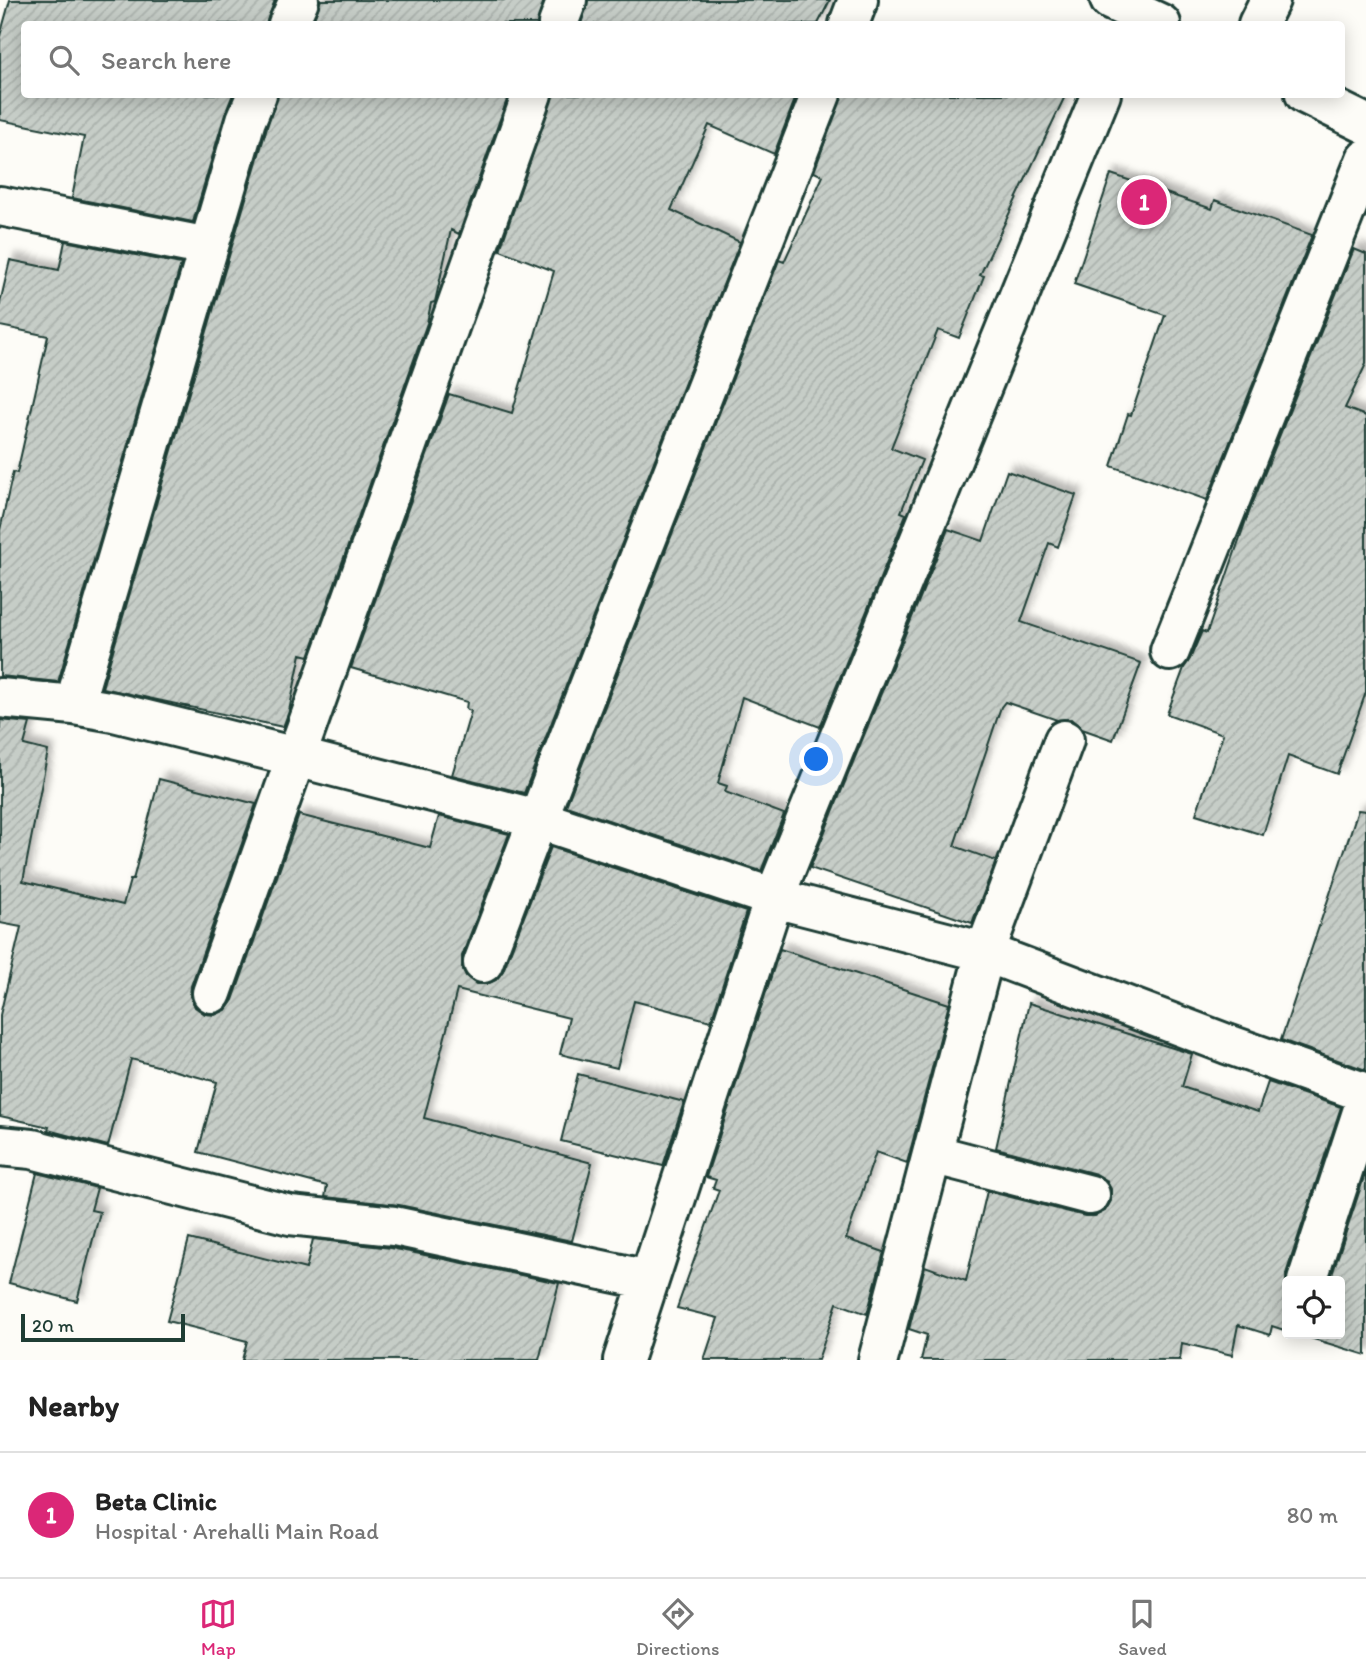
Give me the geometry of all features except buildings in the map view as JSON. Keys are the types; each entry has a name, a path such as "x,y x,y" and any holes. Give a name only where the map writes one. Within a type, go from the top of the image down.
{"street":[{"path":"290,21 299,0"},
{"path":"559,21 567,0"},
{"path":"850,21 859,0"},
{"path":"1260,21 1270,0"},
{"path":"74,705 208,247 246,120 255,98"},
{"path":"212,993 531,98"},
{"path":"484,963 537,819 819,98"},
{"path":"623,1360 774,898 1099,98"},
{"path":"1313,98 1366,124"},
{"path":"1170,651 1366,159"},
{"path":"0,206 208,247"},
{"path":"0,698 114,712 537,819 774,898 985,952 1227,1044 1366,1093"},
{"path":"878,1360 985,952 1064,740"},
{"path":"1309,1276 1366,1100"},
{"path":"0,1146 32,1149 290,1215 394,1226 649,1280"},
{"path":"932,1154 1090,1195"}],"place":[{"name":"Beta Clinic","path":"1144,202"}]}
